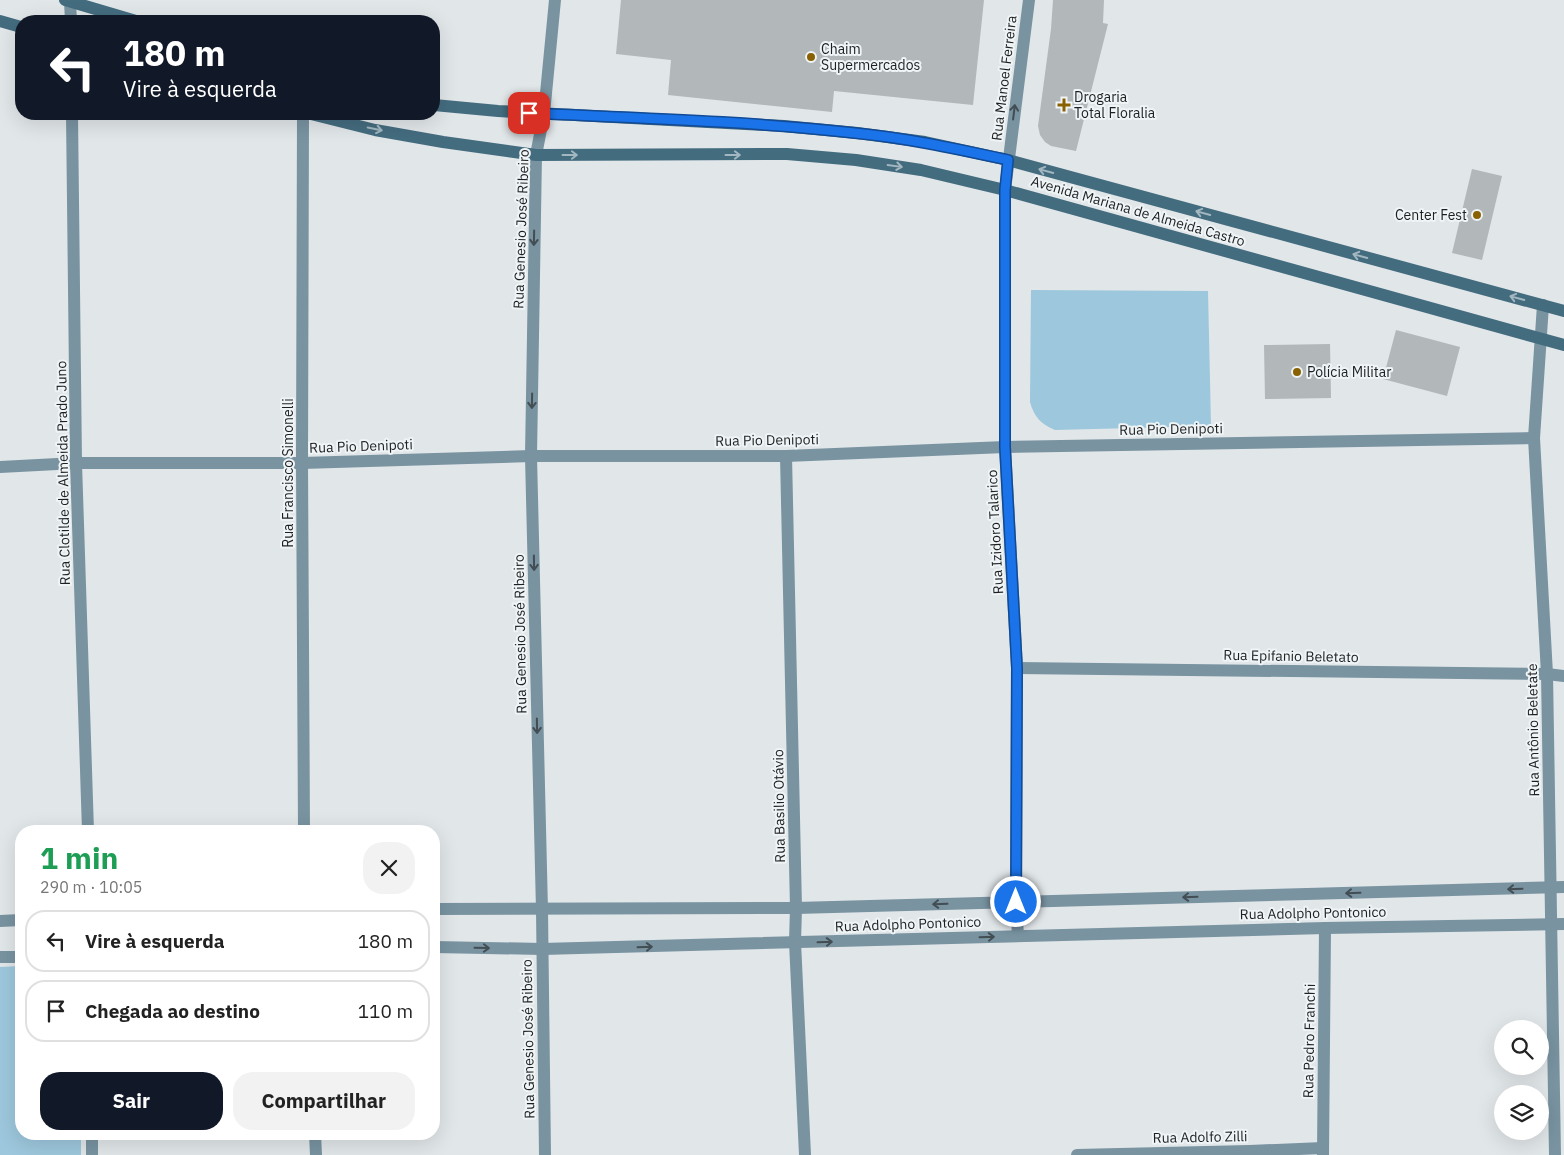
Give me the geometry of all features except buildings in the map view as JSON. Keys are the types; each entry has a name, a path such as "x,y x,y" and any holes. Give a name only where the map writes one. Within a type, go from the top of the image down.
{"main road":[{"path":"67,1 115,15"},
{"path":"0,21 15,25"},
{"name":"Avenida Mariana de Almeida Castro","path":"440,106 498,112 784,126 925,142 1008,160 1564,311"},
{"name":"Avenida Mariana de Almeida Castro","path":"335,120 375,130 443,142 536,155 787,154 856,160 921,170 1005,190 1564,345"}],"street":[{"name":"Rua Genesio José Ribeiro","path":"545,1155 542,910 531,456 536,155 544,114 556,0"},
{"name":"Rua Manoel Ferreira","path":"1008,160 1029,0"},
{"path":"67,1 70,15"},
{"name":"Rua Clotilde de Almeida Prado Juno","path":"72,120 76,463 88,825"},
{"name":"Rua Francisco Simonelli","path":"303,120 304,825"},
{"name":"Rua Izidoro Talarico","path":"1008,160 1005,190 1005,447 1017,668 1016,902 1018,936"},
{"name":"Rua Antônio Beletate","path":"1543,305 1534,438 1547,674 1550,888 1558,924 1559,1136 1555,1155"},
{"name":"Rua Pio Denipoti","path":"0,467 76,463 302,463 531,456 786,456 1005,447 1534,438"},
{"name":"Rua Basilio Otávio","path":"786,456 796,942 805,1155"},
{"name":"Rua Epifanio Beletato","path":"1017,668 1547,674 1564,676"},
{"name":"Rua Adolpho Pontonico","path":"440,909 796,908 1564,887"},
{"path":"0,921 15,920"},
{"name":"Rua Adolpho Pontonico","path":"440,947 542,949 1325,928 1558,924"},
{"name":"Rua Pedro Franchi","path":"1323,1151 1325,928"},
{"path":"0,958 15,957"},
{"path":"92,1140 92,1155"},
{"path":"315,1140 316,1155"},
{"name":"Rua Adolfo Zilli","path":"1077,1155 1323,1151"}],"shaded area":[{"path":"1031,290 1208,291 1211,426 1055,430 1042,422 1036,416 1030,402"},
{"path":"15,966 15,1140 81,1140 81,1155 0,1155 0,967"}],"place":[{"name":"Chaim Supermercados","path":"811,57"},
{"name":"Drogaria Total Floralia","path":"1064,105"},
{"name":"Center Fest","path":"1477,215"},
{"name":"Polícia Militar","path":"1297,372"}],"route":[{"path":"529,113 784,126 857,133 925,142 1008,160 1005,190 1005,447 1017,668 1016,902"}]}
